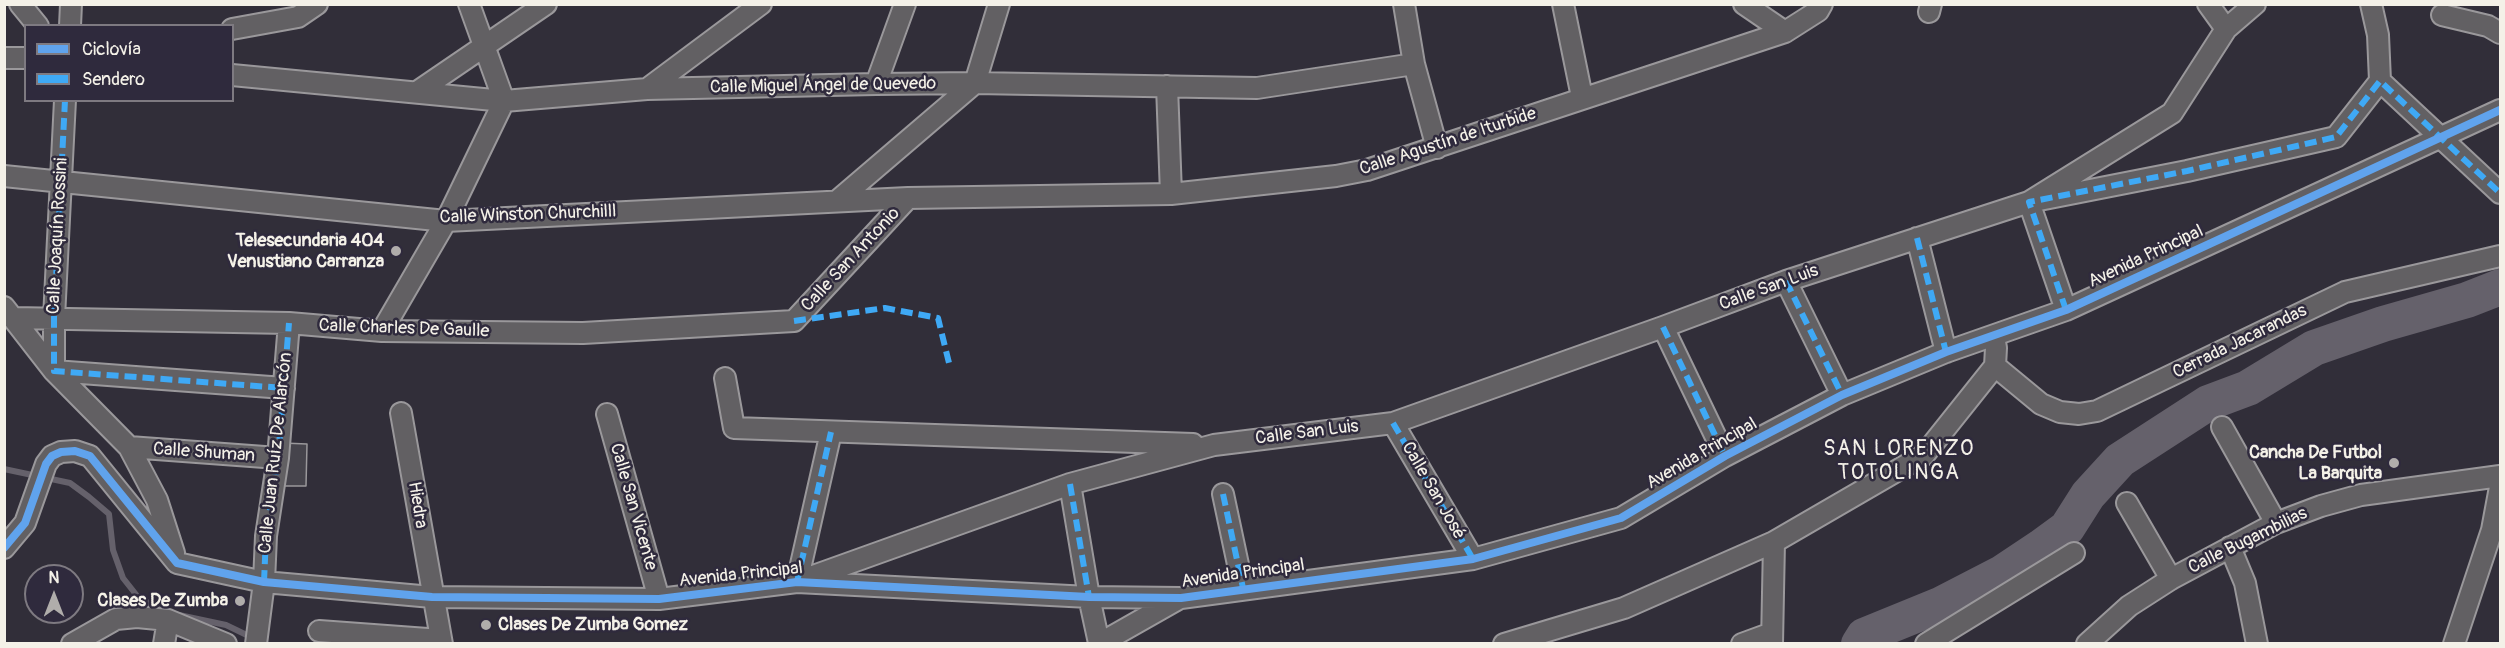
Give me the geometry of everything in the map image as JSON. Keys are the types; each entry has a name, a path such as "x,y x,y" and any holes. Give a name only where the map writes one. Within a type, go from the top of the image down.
{"street":[{"path":"20,4 36,24"},
{"path":"70,24 71,4"},
{"path":"234,29 298,17 317,4"},
{"path":"382,331 446,221 504,101 469,4"},
{"path":"417,92 546,4"},
{"path":"647,90 761,4"},
{"path":"876,84 905,4"},
{"path":"837,201 975,83 999,4"},
{"path":"1404,4 1414,64 1437,148"},
{"path":"1563,4 1582,97"},
{"path":"1744,4 1785,32"},
{"name":"Calle Agustín de Iturbide","path":"908,198 1170,194 1336,176 1367,170 1582,97 1785,32 1818,10 1822,4"},
{"path":"2208,4 2226,29"},
{"name":"Calle San Luis","path":"797,582 1070,484 1214,445 1393,423 1786,281 2029,202 2172,113 2226,29 2255,4"},
{"path":"2066,310 2029,202 2187,171 2336,137 2380,81 2378,35 2371,4"},
{"path":"2442,15 2488,26 2500,33"},
{"path":"4,58 24,58"},
{"name":"Calle Miguel Ángel de Quevedo","path":"234,75 504,101 647,90 876,84 1257,87 1414,64"},
{"path":"2380,81 2500,193"},
{"path":"1167,86 1170,194"},
{"name":"Calle Joaquín Rossini","path":"54,371 54,318 65,102"},
{"name":"Avenida Principal","path":"177,563 264,582 432,597 660,599 797,582 1089,597 1181,598 1473,558 1621,518 1725,456 1842,395 1946,352 2066,310 2500,110"},
{"name":"Calle Winston Churchilll","path":"4,176 446,221 908,198"},
{"name":"Calle San Antonio","path":"794,321 908,198"},
{"path":"1917,238 1946,352"},
{"name":"Cerrada Jacarandas","path":"1995,366 2041,404 2060,412 2079,414 2097,411 2345,292 2500,256"},
{"path":"1786,281 1842,395"},
{"name":"Calle Joaquín Rossini","path":"9,313 54,371 129,447 157,500 177,563"},
{"name":"Calle Charles De Gaulle","path":"9,313 54,318 289,323 382,331 583,333 794,321"},
{"name":"Calle Juan Ruíz De Alarcón","path":"256,644 264,582 266,536 278,458 289,323"},
{"path":"1663,327 1725,456"},
{"path":"1504,644 1624,608 1774,542 1924,455 1995,366 1994,336"},
{"path":"54,371 284,388"},
{"path":"725,378 734,428 831,432 797,582"},
{"name":"Hiedra","path":"401,413 441,642"},
{"name":"Calle San Vicente","path":"607,414 660,599"},
{"name":"Calle San José","path":"1393,423 1473,558"},
{"path":"2222,427 2277,523"},
{"name":"Calle San Luis","path":"831,432 1214,445"},
{"name":"Calle Shuman","path":"129,447 278,458"},
{"path":"4,548 25,523 36,498 46,464 52,456 61,452 75,451 90,456 177,563"},
{"name":"Calle Bugambilias","path":"2087,644 2129,606 2171,579 2277,523 2321,506 2361,495 2500,476"},
{"path":"1070,484 1099,643 1181,598"},
{"path":"2454,644 2492,530 2500,487"},
{"path":"1223,494 1243,588"},
{"path":"2127,503 2171,579"},
{"path":"1742,644 1772,638 1774,542"},
{"path":"2230,547 2245,583 2257,644"},
{"path":"1926,644 2074,553"},
{"path":"72,644 97,627 116,619 137,617 168,620 226,644"},
{"path":"164,644 168,620"},
{"path":"319,631 441,642"}],"building":[{"path":"283,443 307,444 306,486 282,486"}],"waterway":[{"path":"1859,644 1864,636 1940,605 2002,573 2041,547 2067,528 2088,495 2120,460 2208,403 2248,388 2314,348 2383,324 2467,300 2500,287"},
{"path":"4,469 70,483 109,514 113,550 123,578 138,597 166,612"},
{"path":"179,615 226,625 255,639"}],"marked path":[{"path":"2066,310 2029,202 2187,171 2336,137 2380,81 2500,193"},
{"path":"65,102 54,318 54,371 284,388"},
{"path":"1917,238 1946,352"},
{"path":"1786,281 1842,395"},
{"path":"794,321 885,308 938,318 949,363"},
{"path":"264,582 266,536 278,458 289,323"},
{"path":"1663,327 1725,456"},
{"path":"1393,423 1473,559"},
{"path":"797,582 831,432"},
{"path":"1070,484 1089,597"},
{"path":"1223,494 1243,588"}],"cycle path":[{"path":"4,548 25,523 46,464 52,456 61,452 75,451 90,456 177,563 264,582 432,597 659,599 797,582 1089,597 1181,598 1473,559 1621,518 1725,456 1842,395 1946,352 2066,310 2500,110"}],"place":[{"name":"Telesecundaria 404 Venustiano Carranza","path":"396,251"},
{"name":"Cancha De Futbol La Barquita","path":"2394,463"},
{"name":"Clases De Zumba","path":"240,601"},
{"name":"Clases De Zumba Gomez","path":"486,625"}],"district":[{"name":"SAN LORENZO TOTOLINGA","path":"1899,462"}]}
